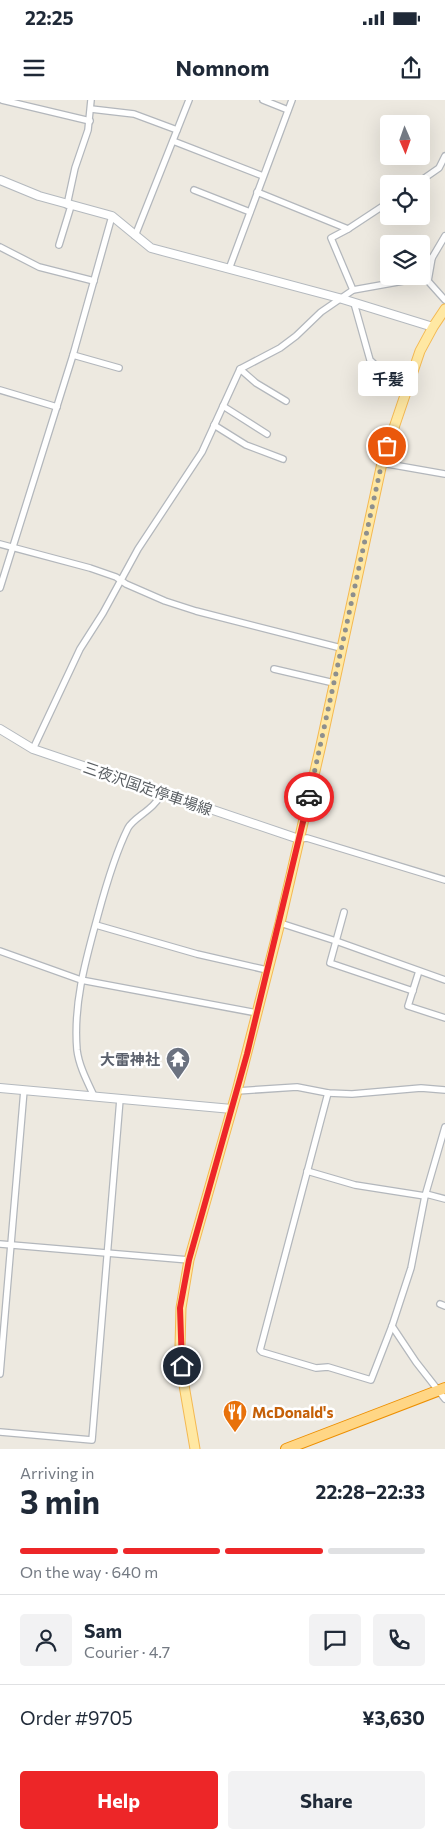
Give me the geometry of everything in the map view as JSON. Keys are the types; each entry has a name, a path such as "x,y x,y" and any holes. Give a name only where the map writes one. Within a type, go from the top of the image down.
{"highway":[{"path":"286,1449 442,1389"}],"main road":[{"path":"195,1449 184,1386 180,1346 180,1308 189,1260 237,1091 280,923 382,462 420,351 445,309"}],"street":[{"path":"2,100 90,121"},
{"path":"59,245 69,206 75,168 90,121 91,100"},
{"path":"135,236 189,100"},
{"path":"263,100 288,110"},
{"path":"229,269 292,100"},
{"path":"91,109 138,115 177,130"},
{"path":"172,141 263,176"},
{"path":"429,175 439,168 445,156"},
{"path":"0,180 28,193 69,206 112,216 151,248 339,298 433,327"},
{"path":"194,190 250,212"},
{"path":"257,192 348,229"},
{"path":"353,290 331,238 380,208"},
{"path":"0,588 73,354 112,216"},
{"path":"445,236 432,258 428,281 445,300"},
{"path":"0,247 39,267 94,281"},
{"path":"33,749 70,667 159,515 202,452 240,368 280,348 339,298 353,290 381,285"},
{"path":"354,303 370,360 388,377 407,386"},
{"path":"73,354 119,368"},
{"path":"240,368 256,383 286,401"},
{"path":"0,390 57,407"},
{"path":"223,406 267,434"},
{"path":"214,425 246,445 283,459"},
{"path":"382,462 445,474"},
{"path":"0,544 90,568 180,606 342,648"},
{"path":"274,668 334,683"},
{"name":"三夜沢国定停車場線","path":"0,729 33,749 299,839"},
{"path":"94,1096 80,1065 77,1049 78,996 81,980 104,892 128,827 159,800 162,793"},
{"path":"299,839 307,838 445,880"},
{"path":"344,912 330,963 413,991"},
{"path":"280,923 445,980"},
{"path":"96,925 197,954 267,970"},
{"path":"0,951 81,980 257,1013"},
{"path":"419,971 408,1006 445,1018"},
{"path":"237,1091 297,1087 328,1093 359,1094 421,1088 445,1090"},
{"path":"0,1088 232,1109"},
{"path":"0,1374 24,1090"},
{"path":"328,1093 260,1350 316,1368 328,1367 371,1380 392,1326 414,1256 426,1195 445,1127"},
{"path":"0,1432 92,1440 120,1099"},
{"path":"307,1171 355,1184 445,1199"},
{"path":"0,1244 189,1260"},
{"path":"392,1326 416,1362 442,1389 445,1400"}],"way so far":[{"path":"309,797 387,446"}],"place":[{"name":"千髪","path":"387,446"},
{"name":"大雷神社","path":"178,1080"},
{"name":"McDonald's","path":"235,1433"}],"route":[{"path":"182,1366 180,1308 189,1260 247,1054 309,797"}]}
